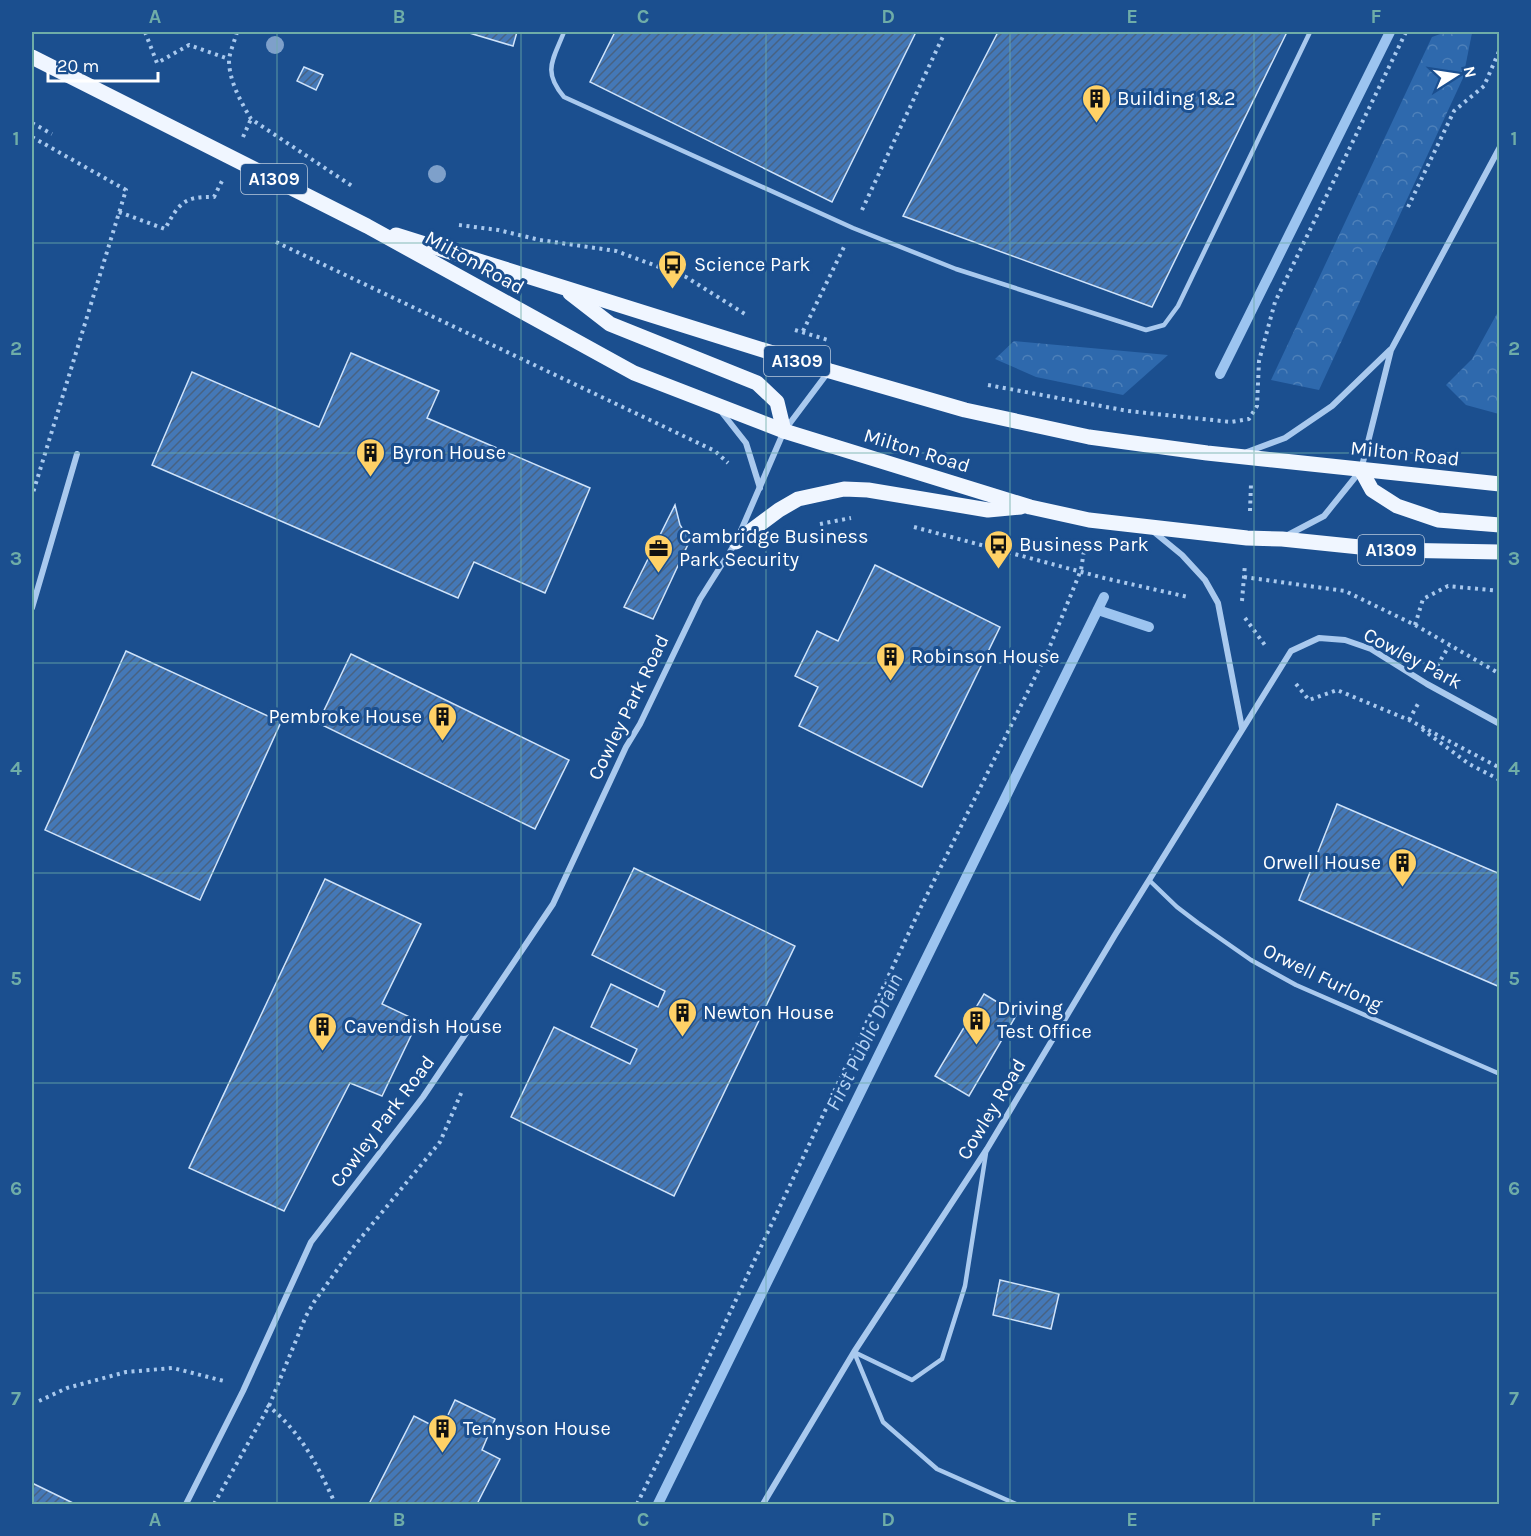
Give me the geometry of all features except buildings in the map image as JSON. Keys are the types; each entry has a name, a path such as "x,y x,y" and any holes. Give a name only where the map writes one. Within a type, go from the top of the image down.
{"main road":[{"name":"Milton Road","path":"32,57 367,226 634,373 784,431 1030,507 1089,520 1247,538 1282,539 1389,550 1500,552"},
{"name":"Milton Road","path":"367,226 830,371 964,410 1089,437 1360,470 1500,483"},
{"name":"A1309","path":"560,285 610,324 757,383 777,402 784,431"},
{"name":"A1309","path":"1360,470 1372,490 1398,507 1438,520 1500,525"},
{"name":"A1309","path":"736,542 798,499 844,489 868,490 988,510 1030,507"}],"street":[{"path":"1282,539 1324,516 1360,470 1391,350 1500,147"},
{"path":"1237,456 1285,438 1332,406 1391,350"},
{"name":"A1309","path":"736,542 784,431 830,371"},
{"name":"A1309","path":"715,405 746,443 760,489"},
{"path":"32,608 77,454"},
{"path":"1145,525 1182,555 1205,580 1218,603 1242,728"},
{"name":"Cowley Park Road","path":"186,1504 243,1390 311,1242 423,1097 553,904 626,747 640,724 700,599 736,542"},
{"name":"Cowley Park","path":"1280,666 1291,651 1320,639 1345,640 1371,649 1427,684 1500,724"},
{"name":"Cowley Road","path":"763,1504 854,1352 987,1149 1280,666"}],"lane":[{"path":"564,32 550,68 554,84 564,97 853,228 956,268 1146,330 1164,325 1178,306 1310,32"},
{"name":"Orwell Furlong","path":"1150,881 1177,907 1251,960 1296,985 1500,1074"},
{"path":"854,1352 912,1380 942,1359 965,1286 987,1149"},
{"path":"854,1352 883,1422 937,1469 1016,1504"}],"path":[{"path":"146,32 157,63 189,45 229,59"},
{"path":"237,32 229,59 233,82 251,119 355,188"},
{"path":"803,331 945,32"},
{"path":"982,384 1128,411 1231,422 1249,419 1257,406 1259,361 1275,302 1406,32"},
{"path":"1408,207 1454,111 1484,86 1500,49"},
{"path":"32,123 52,134"},
{"path":"32,137 126,190 32,496"},
{"path":"118,212 165,229 177,207 196,196 214,197"},
{"path":"449,224 498,230 540,240 616,251 686,277 754,320"},
{"path":"276,242 675,432"},
{"path":"793,329 836,342"},
{"path":"779,510 797,529 855,517"},
{"path":"637,1504 921,907 1048,651 1081,570 1089,520"},
{"path":"912,526 1161,592 1218,603 1241,612 1280,666 1309,700 1337,690 1409,720 1500,768"},
{"path":"1244,577 1345,591 1415,625 1500,674"},
{"path":"1415,625 1423,599 1448,586 1500,591"},
{"path":"1409,720 1470,764 1500,780"},
{"path":"214,1504 269,1406 314,1302 355,1245 440,1142 462,1091"},
{"path":"39,1401 67,1388 126,1372 173,1368 224,1381 269,1406 287,1422 315,1460 334,1504"}],"green space":[{"path":"1446,32 1472,33 1463,78 1319,390 1271,380 1432,37"},
{"path":"1499,310 1499,414 1466,405 1446,385 1472,359"},
{"path":"1014,341 1168,355 1123,395 1036,377 995,359"}],"waterway":[{"path":"1220,374 1390,32"},
{"name":"First Public Drain","path":"658,1504 1104,597"},
{"path":"1098,610 1149,627"}],"place":[{"name":"Building 1&2","path":"1096,124"},
{"name":"Science Park","path":"673,290"},
{"name":"Byron House","path":"371,478"},
{"name":"Business Park","path":"998,570"},
{"name":"Cambridge Business Park Security","path":"658,574"},
{"name":"Robinson House","path":"890,682"},
{"name":"Pembroke House","path":"443,742"},
{"name":"Orwell House","path":"1402,888"},
{"name":"Newton House","path":"682,1038"},
{"name":"Driving Test Office","path":"976,1046"},
{"name":"Cavendish House","path":"323,1052"},
{"name":"Tennyson House","path":"442,1454"}]}
